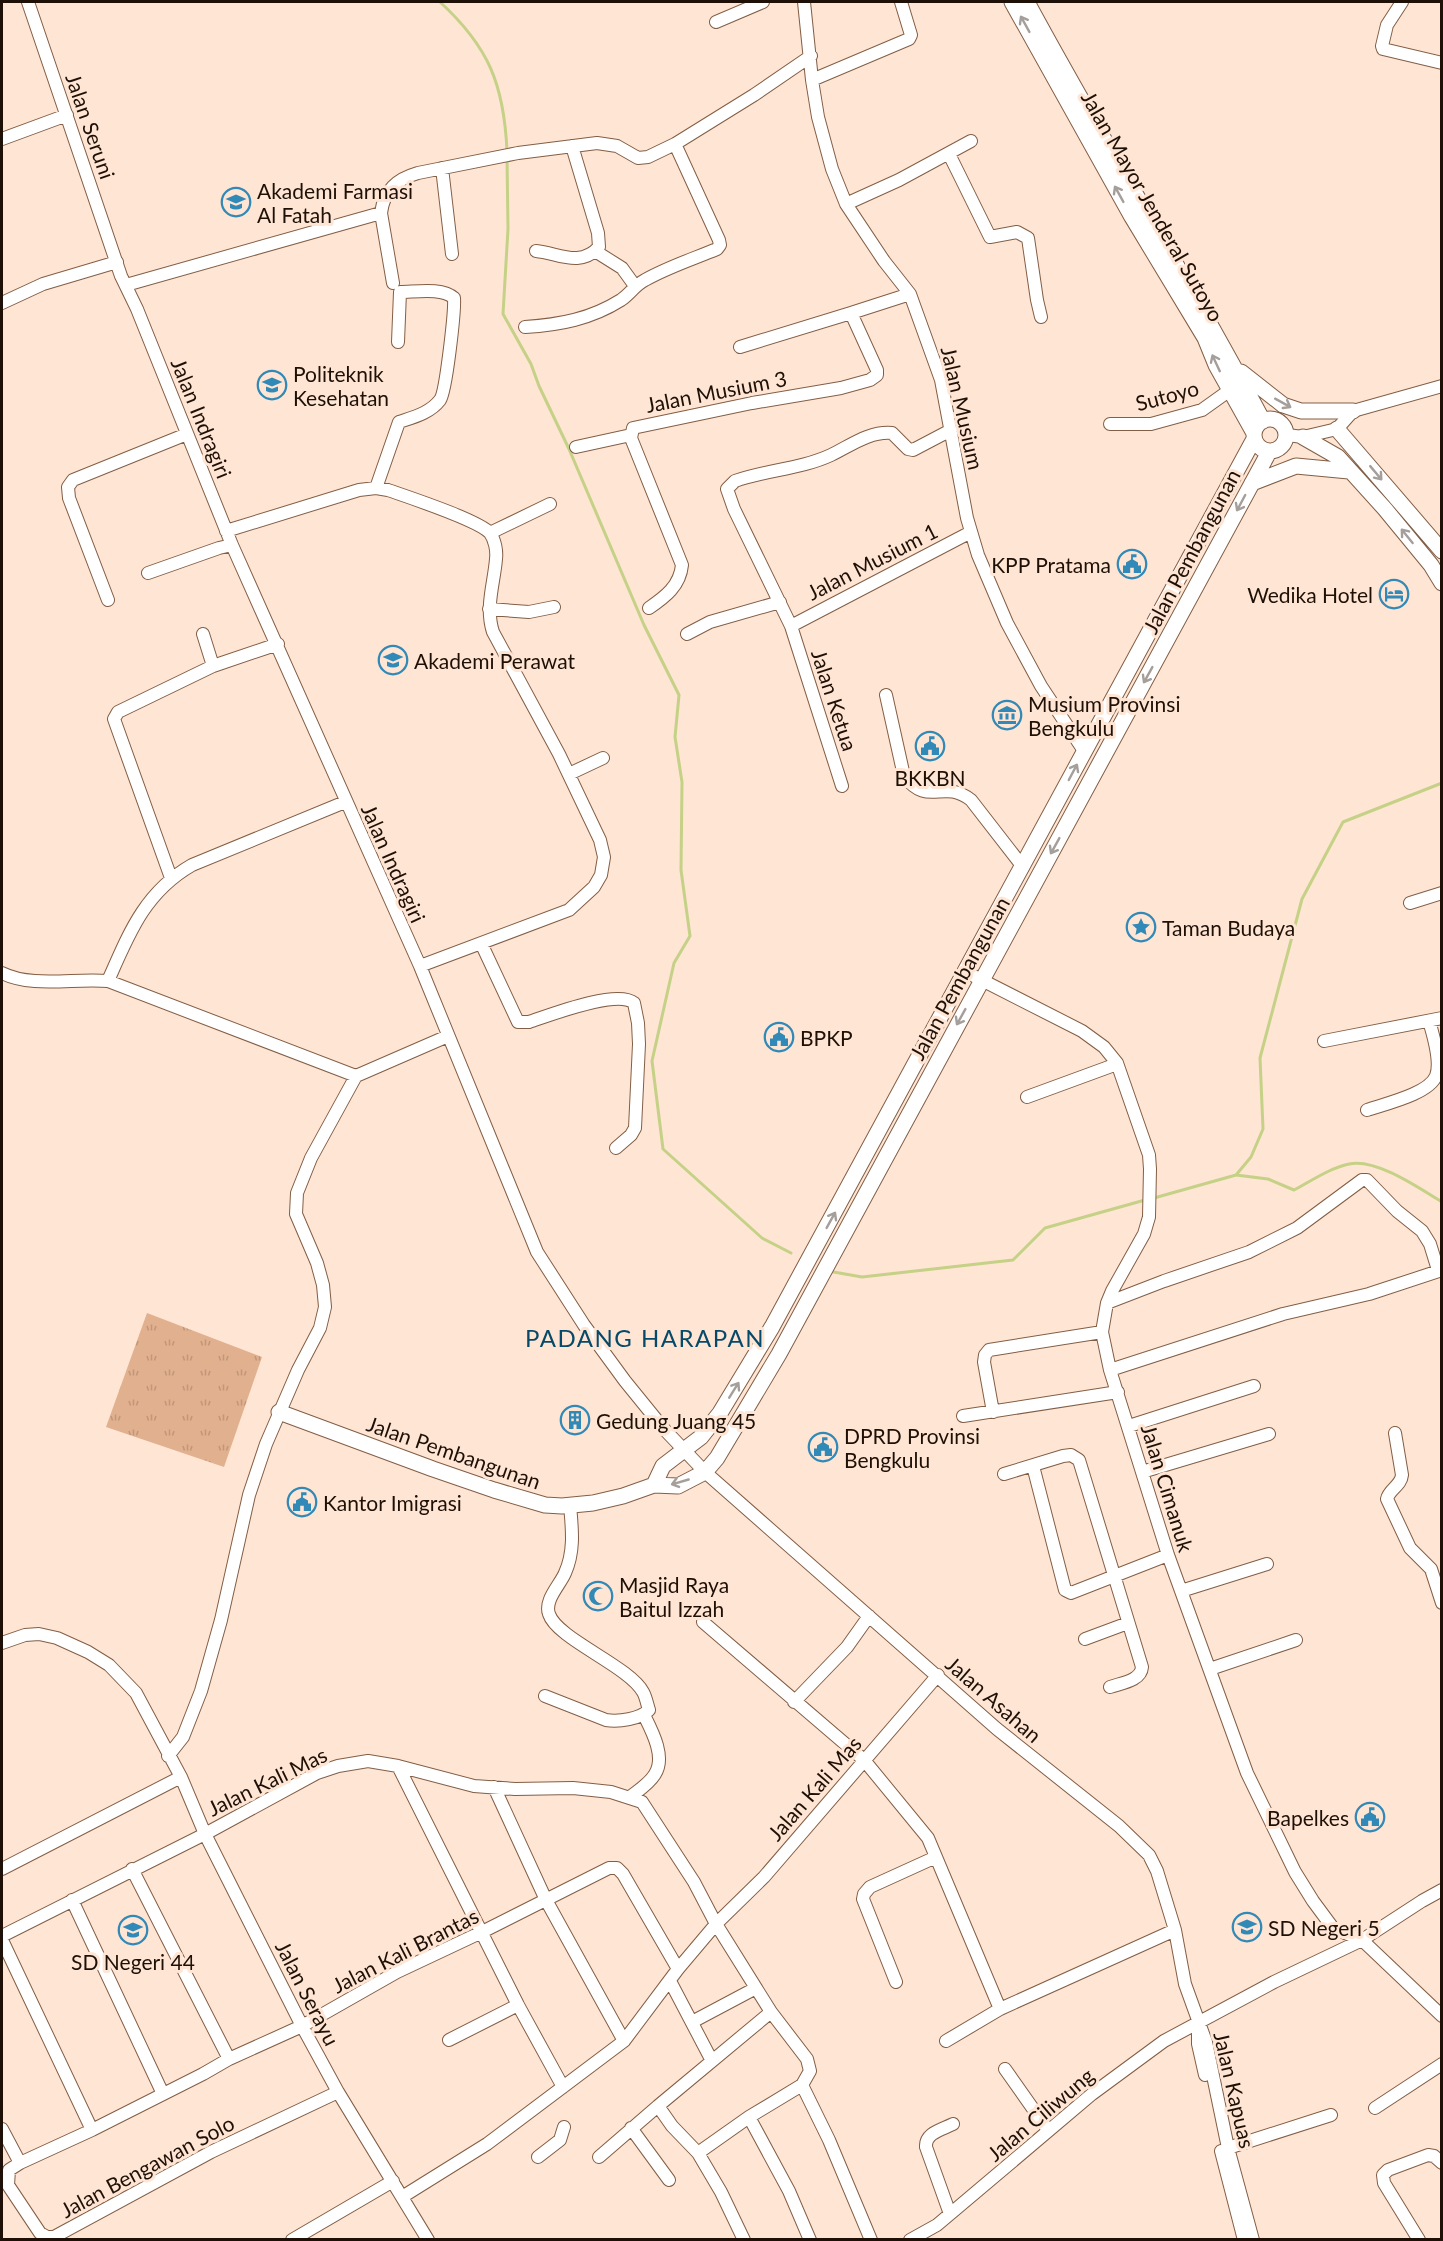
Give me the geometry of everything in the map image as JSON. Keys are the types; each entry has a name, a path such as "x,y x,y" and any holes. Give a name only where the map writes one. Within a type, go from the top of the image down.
{"main road":[{"name":"Jalan Mayor Jenderal Sutoyo","path":"1012,2 1132,217 1205,338 1230,390 1257,431"},
{"name":"Jalan Mayor Jenderal Sutoyo","path":"1027,2 1236,369 1257,431"},
{"path":"1236,369 1283,405 1301,411 1353,411"},
{"path":"1272,419 1280,422 1287,435 1285,444 1269,452 1259,448 1257,431 1272,419"},
{"path":"1337,429 1442,551"},
{"name":"Jalan Pembangunan","path":"654,1485 663,1466 701,1437 720,1413 744,1374 966,972 1257,431"},
{"path":"1303,437 1338,457 1385,509 1431,565 1442,583"},
{"name":"Jalan Pembangunan","path":"279,1412 494,1490 545,1505 593,1503 624,1496 654,1485 678,1485 705,1472 717,1458 779,1354 861,1199 1269,452"},
{"path":"1252,483 1296,466 1349,471"},
{"path":"1084,751 1098,767"},
{"path":"846,1192 861,1199"}],"street":[{"name":"Jalan Seruni","path":"28,2 117,262"},
{"path":"716,22 763,2"},
{"name":"Jalan Musium","path":"804,2 812,80 824,140 846,204 865,234 910,294 941,380 971,532 978,555 1007,623 1041,686 1084,751"},
{"path":"812,80 909,39 909,28 901,2"},
{"path":"1402,2 1387,25 1383,48 1442,63"},
{"path":"393,282 381,213 382,203 390,187 403,177 518,153 607,143 638,158 648,157 675,144 811,56"},
{"path":"2,139 67,116"},
{"path":"846,204 899,180 971,141"},
{"path":"525,327 571,322 589,316 621,299 635,286 661,272 717,249 720,245 675,144"},
{"path":"536,252 551,253 568,259 595,251 598,247 598,233 572,146"},
{"path":"949,154 990,237 1017,232 1028,238 1041,317"},
{"path":"442,168 452,254"},
{"path":"126,285 381,213"},
{"path":"595,251 622,268 635,286"},
{"path":"2,303 44,284 117,262"},
{"name":"Jalan Indragiri","path":"117,262 226,531 420,966 542,1262 625,1381 684,1451"},
{"path":"376,488 399,422 430,410 442,398 454,298 450,294 439,292 400,292 398,342"},
{"path":"740,347 910,294"},
{"name":"Jalan Musium 3","path":"649,608 665,597 677,583 682,565 631,435 633,428 752,403 831,390 870,380 876,376 877,370 851,313"},
{"path":"1287,435 1303,437 1337,429 1353,411 1442,386"},
{"name":"Sutoyo","path":"1110,424 1151,424 1202,410 1230,390"},
{"name":"Jalan Ketua","path":"842,786 791,626 729,498 727,489 730,484 746,477 810,463 829,456 854,442 882,433 892,433 908,449 913,450 951,430"},
{"path":"108,600 69,498 68,487 73,480 187,434"},
{"path":"576,447 631,435"},
{"path":"226,531 359,490 376,488 388,490 468,520 490,533 496,545 489,609 493,632 569,774 600,840 604,857 602,875 594,887 568,910 420,966"},
{"path":"490,533 550,504"},
{"name":"Jalan Musium 1","path":"791,626 971,532"},
{"path":"148,573 232,545"},
{"path":"687,634 710,622 780,602"},
{"path":"489,609 529,612 554,607"},
{"path":"202,634 213,666"},
{"path":"171,878 114,719 118,712 213,666 278,644"},
{"path":"886,695 904,776 912,786 926,793 956,791 965,795 1023,867"},
{"path":"569,774 603,758"},
{"path":"108,981 123,946 145,905 171,878 192,865 345,802"},
{"path":"1410,903 1442,893"},
{"path":"481,943 518,1022 529,1022 598,1001 624,998 634,1003 639,1044 635,1128 631,1135 616,1148"},
{"name":"Jalan Cimanuk","path":"966,972 1082,1031 1104,1047 1117,1064 1146,1142 1150,1169 1149,1217 1144,1234 1107,1303 1102,1332 1110,1370 1168,1555 1247,1773 1294,1872 1333,1928 1362,1940 1442,2016"},
{"path":"2,973 24,981 85,979 108,981 356,1076"},
{"path":"1324,1041 1436,1020 1438,1068 1435,1078 1417,1092 1367,1110"},
{"path":"168,1756 183,1737 201,1691 221,1620 249,1494 279,1412 320,1329 324,1307 323,1285 317,1263 295,1209 297,1193 311,1158 356,1076 448,1036"},
{"path":"1027,1097 1117,1064"},
{"path":"1107,1303 1249,1252 1297,1228 1362,1180 1367,1180 1397,1211 1422,1232 1430,1244 1440,1270 1369,1294 1283,1314 1110,1370"},
{"path":"993,1412 984,1362 989,1350 1102,1332"},
{"path":"1129,1426 1254,1386"},
{"path":"963,1416 1118,1392"},
{"path":"1395,1433 1402,1480 1390,1492 1388,1499 1410,1548 1431,1569 1442,1603"},
{"path":"1142,1472 1269,1434"},
{"name":"Jalan Asahan","path":"684,1451 1004,1735 1140,1844 1157,1871 1175,1930 1185,1984 1198,2024"},
{"path":"1004,1474 1071,1455 1079,1460 1142,1671 1135,1678 1110,1687"},
{"path":"1033,1466 1065,1590 1071,1593 1168,1555"},
{"path":"545,1696 615,1722 644,1715 649,1710 643,1691 630,1678 551,1620 548,1606 565,1573 573,1540 570,1505"},
{"path":"1181,1591 1267,1564"},
{"path":"794,1701 847,1647 869,1616"},
{"path":"703,1622 864,1760 928,1838 1000,2009"},
{"path":"1085,1639 1128,1623"},
{"name":"Jalan Serayu","path":"2,1643 13,1638 39,1634 75,1645 109,1665 136,1693 181,1778 205,1834 302,2026 338,2092 428,2240"},
{"path":"1210,1669 1296,1640"},
{"name":"Jalan Kali Mas","path":"402,2197 487,2144 624,2041 678,1968 716,1924 764,1877 938,1675"},
{"path":"630,1797 647,1784 658,1768 654,1734 644,1715"},
{"name":"Jalan Kali Mas","path":"2,1938 132,1869 205,1834 317,1773 338,1766 368,1761 398,1766 474,1786 515,1789 573,1788 611,1792 642,1802 694,1882 716,1924"},
{"path":"398,1766 518,2005 562,2087"},
{"path":"2,1869 181,1778"},
{"path":"494,1787 546,1900 624,2041"},
{"path":"896,1982 863,1899 864,1894 870,1887 936,1857"},
{"name":"Jalan Kali Brantas","path":"15,2163 92,2130 229,2059 302,2026 397,1972 483,1932 609,1868 616,1868 622,1874 678,1968"},
{"path":"132,1869 229,2059"},
{"name":"Jalan Ciliwung","path":"910,2240 937,2225 1092,2094 1164,2041 1274,1982 1362,1940 1442,1890"},
{"path":"72,1900 163,2094"},
{"path":"698,2153 749,2117 802,2085 810,2071 807,2059 771,2012 716,1924"},
{"path":"946,2041 1000,2009 1175,1930"},
{"path":"2,1938 92,2130"},
{"path":"670,1981 712,2061"},
{"path":"692,2022 756,1988"},
{"path":"449,2040 518,2005"},
{"path":"599,2157 771,2012"},
{"name":"Jalan Kapuas","path":"1198,2024 1206,2042 1228,2148 1253,2240"},
{"name":"Jalan Kapuas","path":"1198,2024 1198,2043 1202,2065 1225,2171 1244,2240"},
{"path":"1375,2108 1442,2064"},
{"path":"1005,2069 1048,2130"},
{"path":"802,2085 829,2140 871,2240"},
{"name":"Jalan Bengawan Solo","path":"15,2163 8,2185 40,2233 47,2237 54,2237 211,2152 338,2092"},
{"path":"658,2106 672,2126 698,2153 721,2192 744,2240"},
{"path":"1228,2148 1331,2115"},
{"path":"749,2117 789,2191 810,2240"},
{"path":"950,2214 926,2148 926,2141 928,2136 952,2124"},
{"path":"538,2157 560,2140 564,2127"},
{"path":"2,2128 15,2163"},
{"path":"631,2128 669,2180"},
{"path":"1419,2240 1384,2183 1383,2175 1388,2170 1428,2155 1434,2156 1442,2163"},
{"path":"2,2158 15,2163"},
{"path":"292,2240 393,2181"}],"green space":[{"path":"147,1313 262,1357 224,1467 106,1427"}],"waterway":[{"path":"440,2 471,35 491,69 502,106 507,151"},
{"path":"507,157 508,229 503,314 531,364 644,625 679,695 675,737 682,782 681,870 690,936 674,963 652,1061 663,1149 762,1238 791,1253"},
{"path":"1154,1198 1236,1175 1251,1157 1263,1129 1260,1058 1302,899 1343,822 1442,783"},
{"path":"1236,1175 1268,1179 1294,1190 1335,1168 1360,1163 1372,1165 1410,1182 1442,1202"},
{"path":"828,1271 862,1277 1013,1260 1045,1228 1145,1200"}],"place":[{"name":"Akademi Farmasi Al Fatah","path":"236,202"},
{"name":"Politeknik Kesehatan","path":"272,385"},
{"name":"KPP Pratama","path":"1132,564"},
{"name":"Wedika Hotel","path":"1394,594"},
{"name":"Akademi Perawat","path":"393,660"},
{"name":"Musium Provinsi Bengkulu","path":"1007,715"},
{"name":"BKKBN","path":"930,746"},
{"name":"Taman Budaya","path":"1141,927"},
{"name":"BPKP","path":"779,1037"},
{"name":"Gedung Juang 45","path":"575,1420"},
{"name":"DPRD Provinsi Bengkulu","path":"823,1447"},
{"name":"Kantor Imigrasi","path":"302,1502"},
{"name":"Masjid Raya Baitul Izzah","path":"598,1596"},
{"name":"Bapelkes","path":"1370,1817"},
{"name":"SD Negeri 5","path":"1247,1927"},
{"name":"SD Negeri 44","path":"133,1930"}],"district":[{"name":"PADANG HARAPAN","path":"645,1337"}]}
